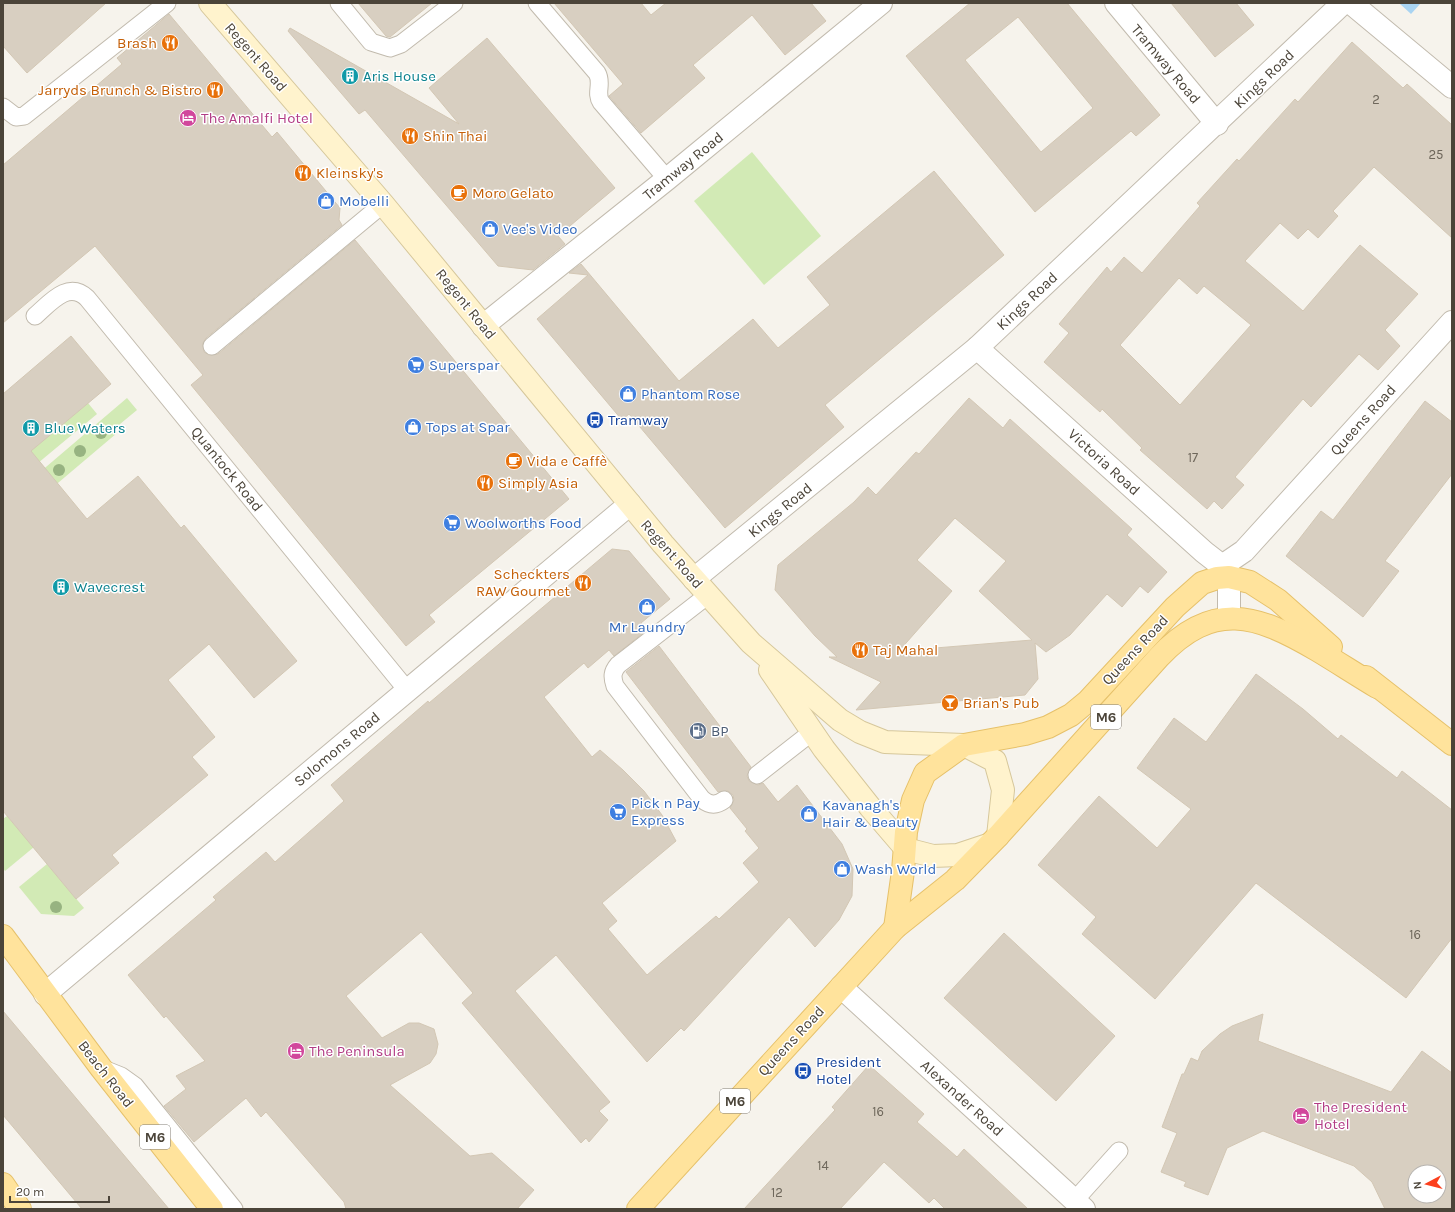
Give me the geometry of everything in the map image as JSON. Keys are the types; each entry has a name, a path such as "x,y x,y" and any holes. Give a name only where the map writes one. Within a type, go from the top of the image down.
{"main road":[{"name":"Regent Road","path":"210,3 383,204 630,504 751,643 840,720 860,732 885,742 964,745"},
{"name":"Victoria Road","path":"1226,572 1262,588 1377,687 1452,744"},
{"name":"Queens Road","path":"895,928 906,849 906,832 913,800 926,773 964,745 1036,731 1071,715 1088,702 1148,635 1193,590 1226,572"},
{"name":"Victoria Road","path":"1229,618 1262,623 1283,631 1377,687"},
{"name":"Queens Road","path":"638,1209 895,928 955,880 993,841 1171,645 1194,628 1206,623 1229,618"},
{"name":"Regent Road","path":"751,643 812,732 870,807 906,849"},
{"path":"906,849 933,856 958,855 993,841 1003,790 994,761 964,745"},
{"name":"Beach Road","path":"3,936 101,1068 212,1209"},
{"path":"3,1184 20,1209"}],"street":[{"name":"Tramway Road","path":"483,326 667,179 881,3"},
{"name":"Tramway Road","path":"1116,3 1216,124"},
{"name":"Kings Road","path":"694,579 977,348 1343,3"},
{"path":"1352,3 1452,87"},
{"name":"Queens Road","path":"1226,572 1452,322"},
{"name":"Victoria Road","path":"977,348 1226,572"},
{"name":"Solomons Road","path":"45,994 630,504"},
{"path":"1226,572 1229,618"},
{"name":"Alexander Road","path":"841,987 1079,1205"}],"lane":[{"path":"3,107 16,117 24,116 35,109 167,3"},
{"path":"339,3 371,42 390,48 401,44 454,3"},
{"path":"537,3 597,73 600,81 599,99 601,102 667,179"},
{"path":"212,346 383,204"},
{"name":"Quantock Road","path":"35,316 66,291 74,290 87,298 407,690"},
{"path":"708,595 618,665 613,671 612,679 615,686 702,798 708,803 716,804 724,800"},
{"path":"757,775 812,732"},
{"path":"101,1068 121,1076 135,1086 234,1209"},
{"path":"1079,1205 1119,1151"}],"green space":[{"path":"752,152 821,236 764,285 694,201"},
{"path":"127,398 137,410 114,429 117,433 39,499 26,484"},
{"path":"88,403 97,414 26,473 17,462"},
{"path":"7,816 34,847 5,871 3,868 3,819"},
{"path":"47,864 84,908 74,916 41,914 19,887"}],"water":[{"path":"1399,3 1421,3 1411,14"}],"building":[{"path":"3,3 106,3 27,73 3,46"},
{"path":"358,3 432,3 390,37 386,36"},
{"path":"554,3 641,3 651,15 666,3 811,3 826,21 785,55 752,15 693,65 705,78 641,133 609,96 623,84"},
{"path":"970,3 1067,3 1160,115 1136,136 1131,131 1035,212 906,56","holes":["1018,17 1093,108 1041,152 965,60"]},
{"path":"1171,3 1236,3 1254,25 1215,57"},
{"path":"169,14 272,137 277,132 340,208 339,220 342,225 206,338 203,343 204,352 209,355 218,354 355,240 569,499 429,615 435,622 406,646 191,385 203,375 95,246 3,323 3,165 122,64 117,58"},
{"path":"290,28 459,124 429,88 487,38 615,188 558,236 565,244 533,270 498,266 365,110 359,114 288,31"},
{"path":"1352,42 1403,88 1407,84 1452,125 1452,238 1374,167 1333,211 1338,216 1318,238 1308,229 1298,239 1280,223 1245,261 1303,311 1360,245 1418,294 1385,330 1400,346 1378,370 1359,354 1311,407 1303,399 1235,477 1244,485 1222,509 1214,501 1207,509 1140,450 1142,448 1102,409 1100,412 1044,362 1069,333 1059,324 1107,267 1111,272 1124,257 1142,273 1200,206 1197,203 1237,159 1239,161 1295,99 1298,102","holes":["1179,278 1197,294 1204,286 1251,325 1180,405 1120,345"]},
{"path":"934,171 1004,255 825,405 844,427 725,528 629,414 622,420 537,319 588,275 569,273 581,264 679,381 753,319 778,348 830,305 807,277"},
{"path":"71,336 111,384 31,451 87,519 138,476 181,528 184,525 297,661 254,698 209,644 168,680 215,737 192,757 208,775 112,855 119,863 76,899 3,811 3,394"},
{"path":"969,398 1003,428 1010,419 1132,529 1127,535 1167,572 1148,593 1140,586 1122,607 1107,594 1070,635 1046,652 1035,643 1038,679 1025,695 856,710 881,682 829,657 837,657 815,636 775,590 778,565 854,502 868,487 876,495 916,452 919,454","holes":["955,518 1006,561 979,591 1032,640 899,651 952,591 917,560"]},
{"path":"1425,401 1452,422 1452,474 1385,561 1399,571 1363,617 1286,556 1321,511 1333,520"},
{"path":"612,549 629,551 670,599 641,623 647,630 614,656 609,650 588,668 584,663 544,697 592,757 600,750 644,791 662,815 676,841 602,903 617,921 608,929 647,975 716,916 719,919 759,882 743,863 759,848 745,831 747,829 730,808 734,800 733,795 728,791 718,792 626,672 659,646 751,767 747,776 749,781 758,785 763,783 778,802 797,785 842,844 853,869 852,896 839,920 815,947 789,917 684,1031 681,1028 647,1062 556,955 515,991 610,1102 599,1111 608,1120 589,1142 586,1138 581,1143 462,1003 473,993 421,932 346,996 382,1038 409,1023 419,1023 434,1029 438,1044 436,1054 430,1063 390,1085 470,1156 492,1153 534,1190 517,1209 346,1209 344,1202 266,1112 261,1117 246,1098 194,1142 164,1106 186,1089 176,1076 205,1061 166,1016 164,1018 128,975 216,900 213,897 266,852 275,862 324,819 344,801 331,785 428,701 429,703"},
{"path":"1256,674 1303,709 1338,739 1341,735 1397,778 1402,771 1452,810 1452,938 1406,998 1256,883 1155,999 1082,934 1096,917 1038,865 1099,796 1157,848 1191,809 1137,768 1174,718 1206,742"},
{"path":"1004,933 1115,1036 1056,1101 944,998"},
{"path":"3,1011 169,1209 82,1209 3,1115"},
{"name":"The President Hotel","path":"1263,1014 1258,1041 1391,1092 1422,1051 1452,1073 1452,1209 1385,1209 1372,1182 1354,1166 1263,1131 1227,1148 1208,1195 1184,1186 1186,1182 1161,1172 1177,1133 1162,1127 1182,1074 1184,1074 1191,1058 1198,1061 1202,1051 1220,1034 1232,1026"},
{"path":"869,1065 924,1114 917,1122 957,1157 964,1149 1028,1209 945,1209 934,1198 929,1203 884,1162 840,1209 744,1209 835,1110 832,1107"}],"place":[{"name":"Brash","path":"170,43"},
{"name":"Aris House","path":"350,76"},
{"name":"Jarryds Brunch & Bistro","path":"215,90"},
{"name":"The Amalfi Hotel","path":"188,118"},
{"name":"Shin Thai","path":"410,136"},
{"name":"Kleinsky's","path":"303,173"},
{"name":"Moro Gelato","path":"459,193"},
{"name":"Mobelli","path":"326,201"},
{"name":"Vee's Video","path":"490,229"},
{"name":"Superspar","path":"416,365"},
{"name":"Phantom Rose","path":"628,394"},
{"name":"Tramway","path":"595,420"},
{"name":"Tops at Spar","path":"413,427"},
{"name":"Blue Waters","path":"31,428"},
{"name":"Vida e Caffè","path":"514,461"},
{"name":"Simply Asia","path":"485,483"},
{"name":"Woolworths Food","path":"452,523"},
{"name":"Scheckters RAW Gourmet","path":"583,583"},
{"name":"Wavecrest","path":"61,587"},
{"name":"Mr Laundry","path":"647,607"},
{"name":"Taj Mahal","path":"860,650"},
{"name":"Brian's Pub","path":"950,703"},
{"name":"BP","path":"698,731"},
{"name":"Pick n Pay Express","path":"618,812"},
{"name":"Kavanagh's Hair & Beauty","path":"809,814"},
{"name":"Wash World","path":"842,869"},
{"name":"The Peninsula","path":"296,1051"},
{"name":"President Hotel","path":"803,1071"},
{"name":"The President Hotel","path":"1301,1116"}]}
